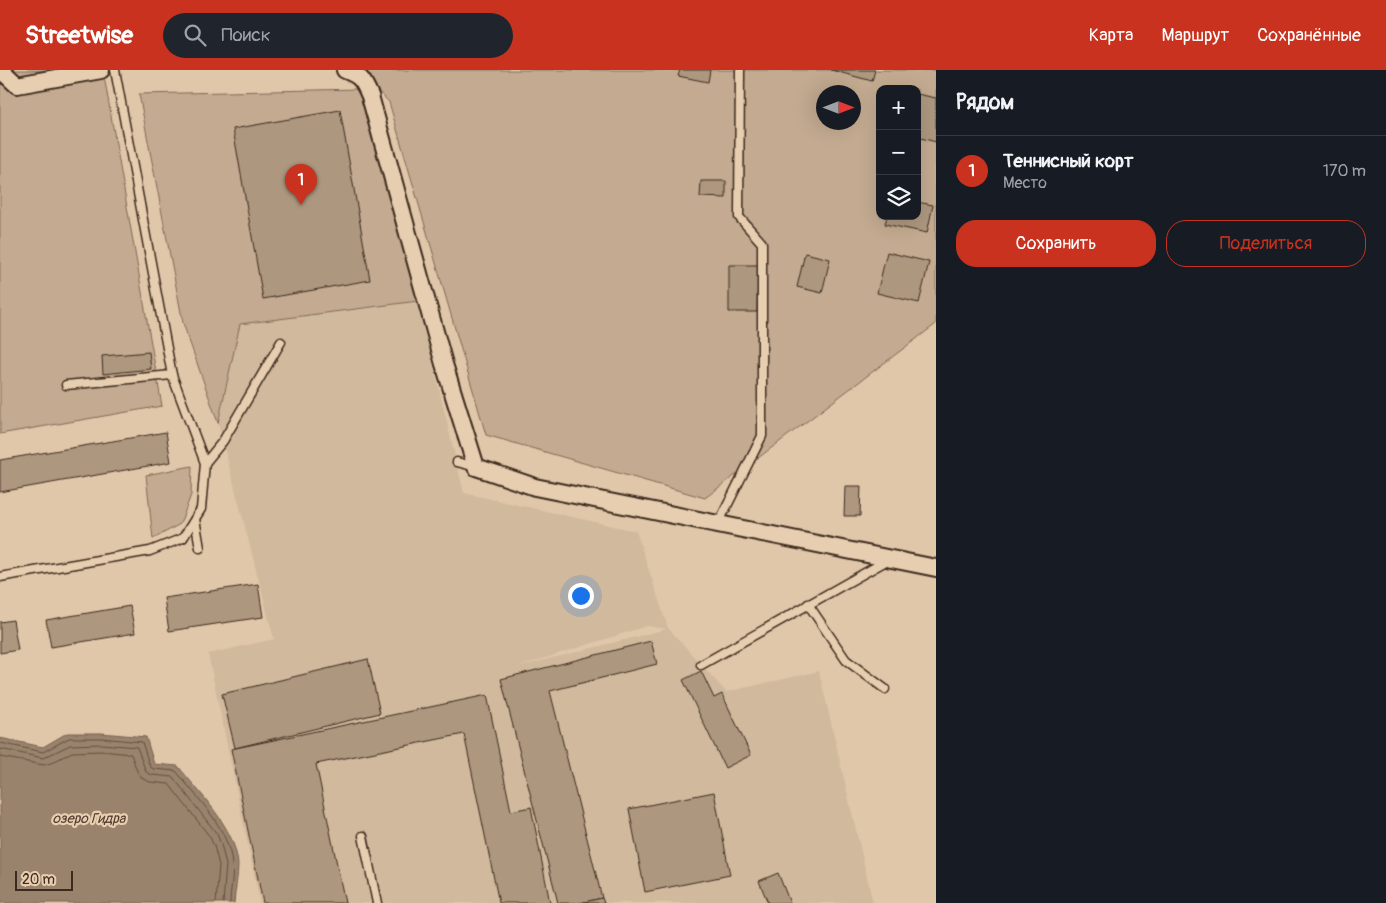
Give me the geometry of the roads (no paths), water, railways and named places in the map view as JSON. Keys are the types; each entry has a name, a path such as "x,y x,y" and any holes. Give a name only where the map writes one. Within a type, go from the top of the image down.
{"street":[{"path":"1,70 17,85 101,70"},
{"path":"345,70 356,74 363,80 370,96 444,364 476,467 535,487 936,568"}],"lane":[{"path":"0,577 150,551 184,538 201,509 205,463 172,375 115,70"},
{"path":"353,70 358,70"},
{"path":"718,524 762,436 762,243 739,217 740,70"},
{"path":"205,463 223,441 280,342"},
{"path":"66,385 172,375"},
{"path":"457,462 476,467"},
{"path":"195,519 200,548"},
{"path":"701,665 890,558"},
{"path":"808,604 846,660 885,689"},
{"path":"363,836 376,903"}],"water":[{"name":"озеро Гидра","path":"67,733 101,733 146,737 154,764 178,766 215,812 230,837 238,864 234,903 0,903 0,738 43,747"}],"place":[{"name":"Теннисный корт","path":"301,205"}]}
